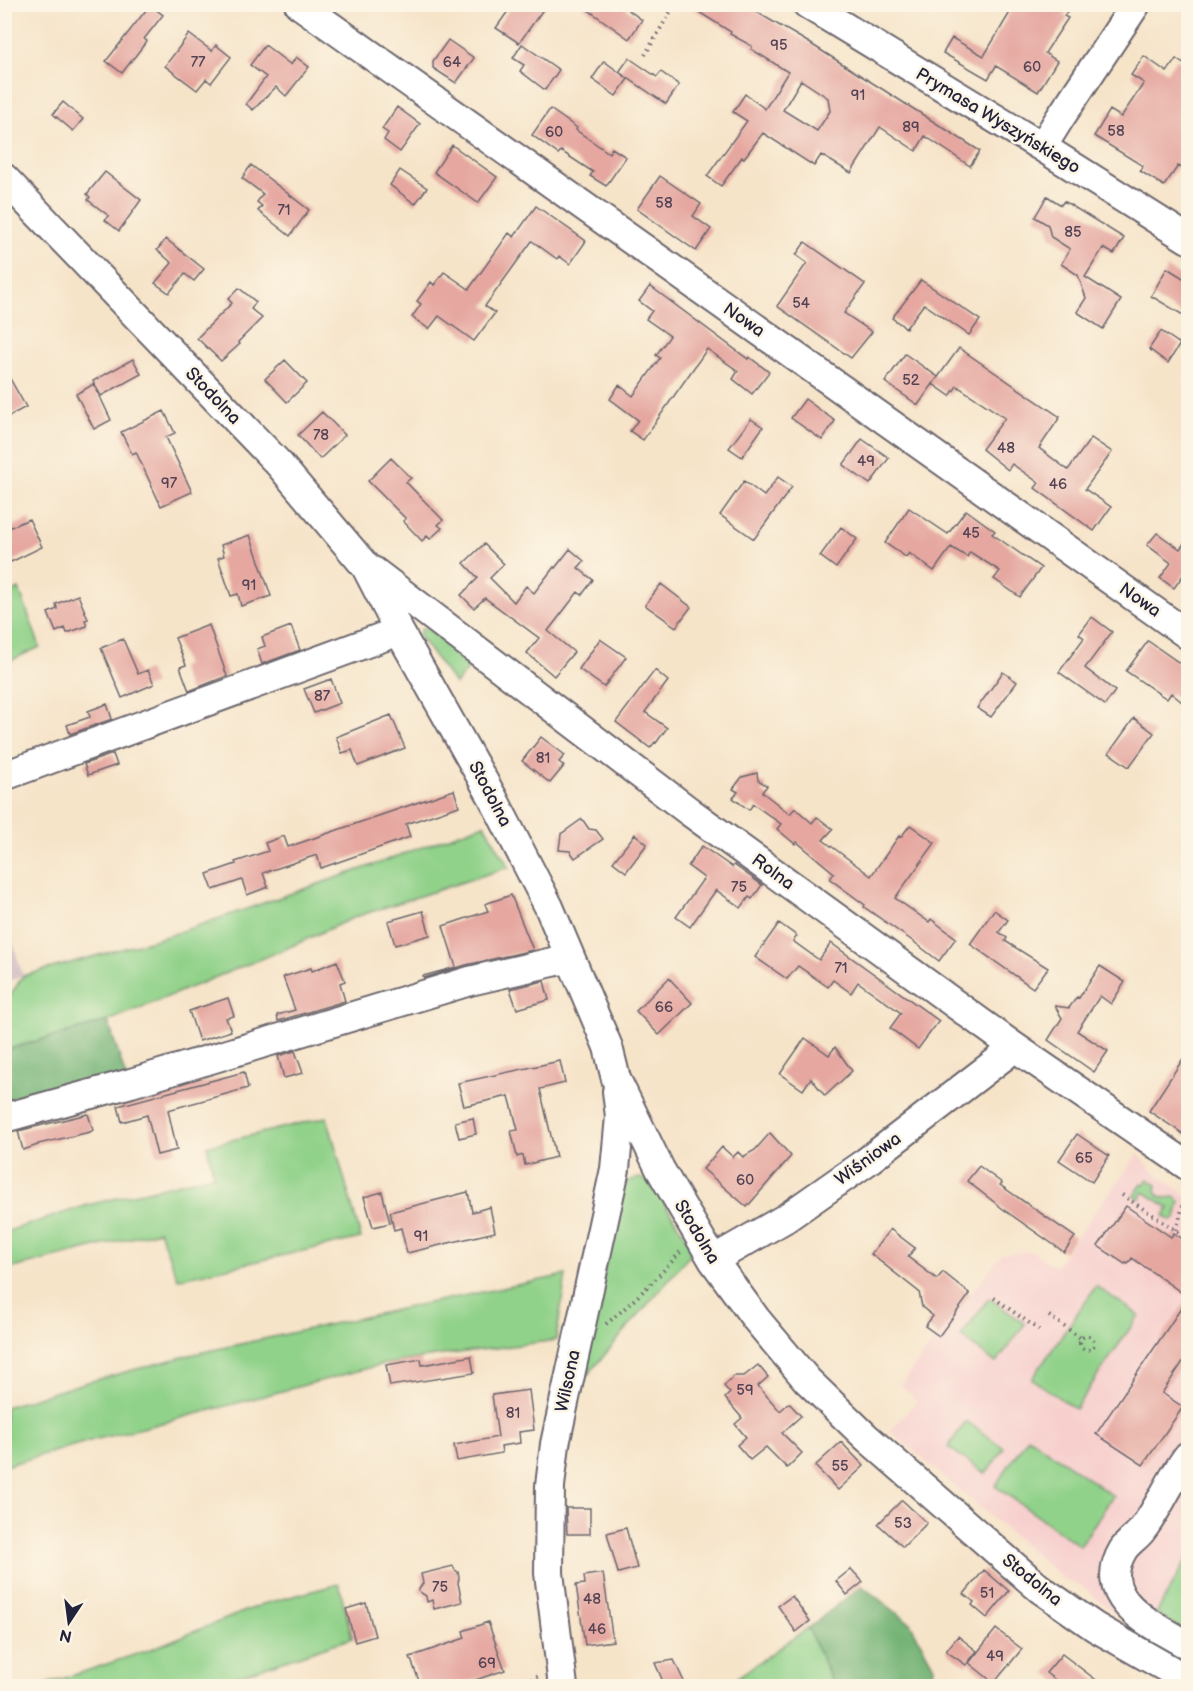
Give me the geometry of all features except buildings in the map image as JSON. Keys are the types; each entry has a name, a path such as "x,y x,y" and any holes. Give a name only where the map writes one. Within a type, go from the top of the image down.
{"street":[{"name":"Nowa","path":"299,4 1188,634"},
{"name":"Prymasa Wyszyńskiego","path":"807,4 1188,239"},
{"path":"1042,147 1136,4"},
{"name":"Stodolna","path":"4,178 279,464 366,567 399,631 493,798 549,907 608,1047 616,1079 660,1168 713,1260 756,1319 807,1380 866,1437 1039,1588 1095,1627 1188,1680"},
{"name":"Rolna","path":"366,567 690,812 1013,1046 1188,1166"},
{"path":"4,776 399,631"},
{"path":"4,1118 130,1083 470,981 570,958"},
{"name":"Wiśniowa","path":"713,1260 786,1218 866,1162 1004,1056 1013,1046"},
{"name":"Wilsona","path":"563,1686 549,1573 550,1486 555,1444 615,1169 620,1117 616,1079"},
{"path":"615,1169 627,1166 660,1168"},
{"path":"1183,1462 1142,1530 1124,1549 1116,1574 1119,1594 1135,1614 1188,1645"}],"path":[{"path":"645,55 675,4"},
{"path":"1122,1195 1188,1238"},
{"path":"1176,1230 1185,1199"},
{"path":"605,1325 628,1306 684,1247"},
{"path":"994,1298 1039,1330"},
{"path":"1049,1316 1082,1339"}],"shaded area":[{"path":"4,912 23,976 5,982 4,982"},
{"path":"1138,1154 1155,1173 1188,1196 1188,1656 1118,1616 1082,1586 1064,1579 890,1431 917,1401 900,1385 1001,1255 1032,1251 1055,1267"}],"green space":[{"path":"19,589 40,647 5,663 5,595"},
{"path":"426,628 439,636 469,668 455,684 419,636 421,629"},
{"path":"484,824 509,867 355,917 285,949 108,1021 5,1050 4,1005 23,976 168,936"},
{"path":"108,1021 127,1081 5,1115 5,1050"},
{"path":"327,1117 361,1238 178,1279 159,1231 5,1270 5,1232 88,1205 214,1175 207,1146"},
{"path":"639,1178 651,1182 694,1250 584,1379 619,1193 628,1181"},
{"path":"1148,1179 1157,1185 1156,1190 1159,1196 1174,1197 1180,1201 1176,1218 1172,1221 1164,1216 1169,1208 1144,1192 1139,1199 1134,1196"},
{"path":"566,1275 556,1340 380,1365 93,1440 5,1466 5,1407 190,1355"},
{"path":"1096,1286 1139,1315 1075,1409 1032,1379"},
{"path":"989,1298 1025,1324 996,1363 961,1336"},
{"path":"966,1421 1004,1448 986,1474 948,1447"},
{"path":"1028,1437 1113,1496 1080,1546 995,1486"},
{"path":"1188,1557 1188,1632 1156,1614"},
{"path":"339,1584 352,1638 208,1686 41,1686 146,1651 263,1604"},
{"path":"862,1586 910,1623 934,1667 932,1686 834,1686 808,1628"},
{"path":"808,1628 834,1686 725,1686"}]}
